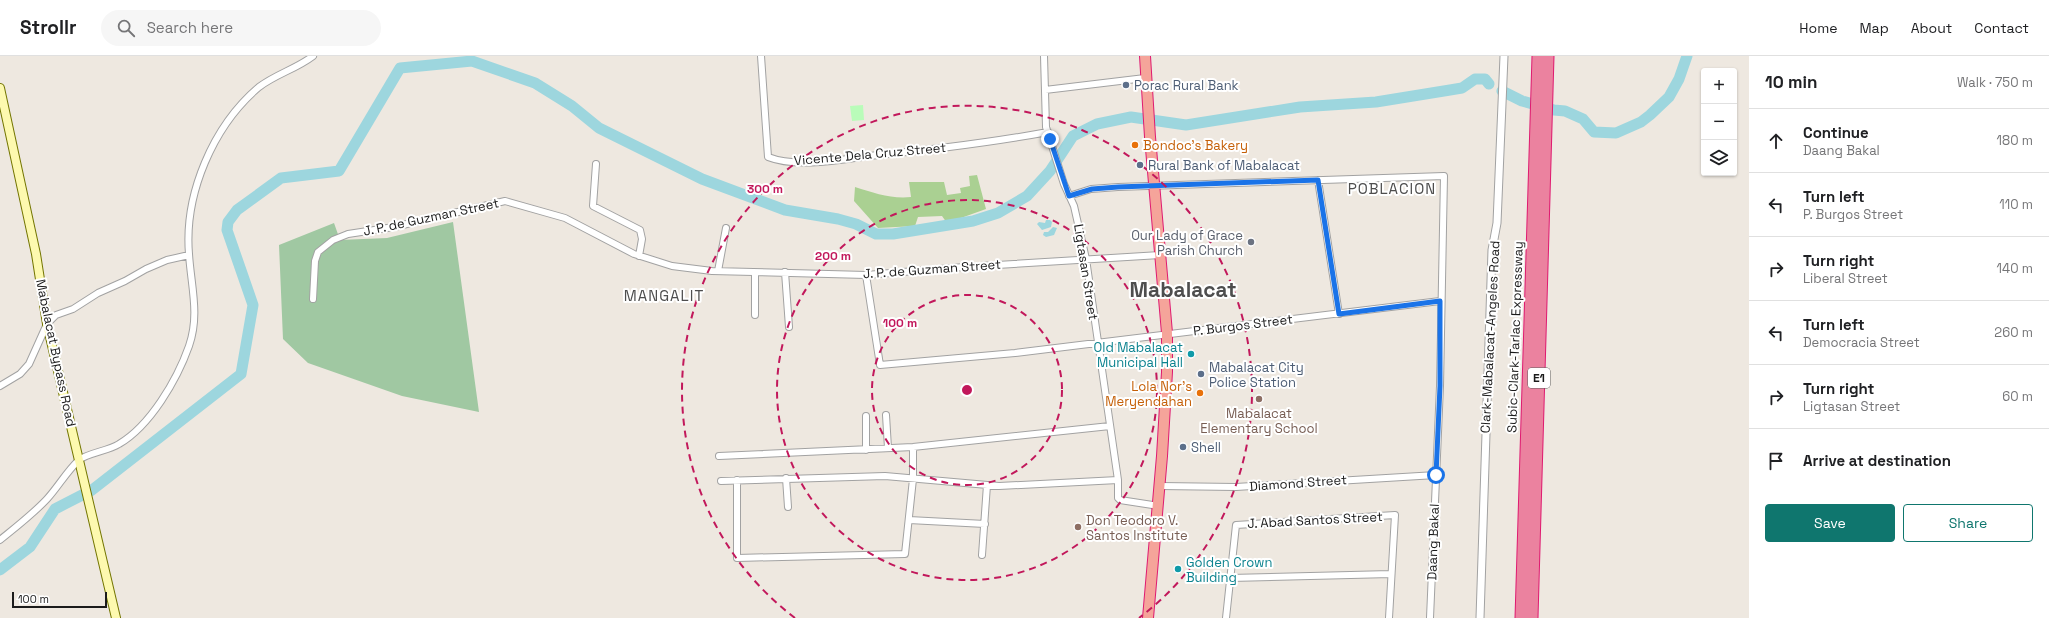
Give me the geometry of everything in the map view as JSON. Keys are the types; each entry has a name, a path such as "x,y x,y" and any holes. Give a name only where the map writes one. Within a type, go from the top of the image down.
{"highway":[{"path":"1145,56 1150,137 1167,333 1167,372 1160,486 1148,618"},
{"name":"Subic-Clark-Tarlac Expressway","path":"1532,618 1541,137 1538,56"},
{"name":"Subic-Clark-Tarlac Expressway","path":"1521,618 1541,137 1548,56"}],"main road":[{"name":"Mabalacat Bypass Road","path":"0,88 36,254 47,324 98,535 116,618"}],"street":[{"path":"0,540 40,506 80,460 110,450 139,428 164,395 189,346 194,324 196,306 188,239 193,197 204,164 218,138 236,112 259,88 273,77 304,63 313,56"},
{"name":"Vicente Dela Cruz Street","path":"761,56 768,157 776,160 801,162 863,157 968,146 1048,132"},
{"name":"Ligtasan Street","path":"1044,56 1048,132 1064,184 1074,206 1086,259 1096,342 1118,480 1118,498 1120,500 1158,506"},
{"name":"Clark-Mabalacat-Angeles Road","path":"1480,618 1492,250 1497,223 1504,56"},
{"path":"1045,90 1146,78"},
{"path":"596,164 593,206 640,230 642,239 639,256"},
{"name":"Daang Bakal","path":"1318,180 1441,175 1445,178 1440,301 1440,386 1430,618"},
{"path":"1069,196 1092,189 1318,180 1339,314"},
{"name":"J. P. de Guzman Street","path":"313,299 315,261 318,252 333,240 348,234 394,227 497,202 511,202 565,218 639,256 672,266 718,271 866,275 1086,259 1160,256"},
{"path":"718,271 726,228"},
{"path":"0,386 20,374 29,364 47,324 56,315 73,308 98,293 125,281 146,269 167,260 189,255"},
{"path":"785,272 789,327"},
{"path":"755,273 755,315"},
{"name":"P. Burgos Street","path":"866,275 880,364 1016,353 1167,333 1440,301"},
{"path":"866,416 866,450"},
{"path":"886,416 888,448"},
{"path":"719,456 912,447 1110,426"},
{"path":"737,480 737,558 905,554 913,478 912,447"},
{"name":"Diamond Street","path":"1160,486 1236,487 1436,475"},
{"path":"721,481 885,476 987,485 1118,480"},
{"path":"786,478 788,507"},
{"path":"982,555 987,485"},
{"name":"J. Abad Santos Street","path":"1230,578 1236,525 1395,515 1391,574"},
{"path":"909,520 985,524"},
{"path":"1226,618 1230,578 1391,574 1389,618"}],"green space":[{"path":"863,105 864,120 852,121 850,106"},
{"path":"977,175 986,209 947,223 942,216 918,217 915,226 878,228 854,201 855,187 890,196 911,197 909,182 944,182 947,195 961,193 960,188 970,186 969,176"},
{"path":"453,222 479,412 402,396 308,363 283,339 279,245 334,223 340,240 387,238"}],"water":[{"path":"1046,220 1050,220 1052,222 1051,227 1042,230 1037,224 1039,222 1045,223"},
{"path":"1053,227 1057,228 1054,235 1046,237 1043,235 1044,232 1048,232"}],"waterway":[{"path":"1502,91 1522,101 1554,110 1565,111 1583,119 1594,132 1616,133 1641,122 1669,97 1679,79 1687,56"},
{"path":"0,570 30,547 55,509 92,490 241,374 253,305 227,230 228,222 237,210 281,178 339,171 400,68 472,61 535,83 572,106 599,128 702,179 785,210 838,219 856,224 876,234 893,234 973,221 998,213 1027,196 1050,171 1073,136 1097,124 1131,117 1186,125 1300,107 1376,102 1462,88 1475,79 1485,79 1489,84"}],"place":[{"name":"Porac Rural Bank","path":"1126,85"},
{"name":"Bondoc's Bakery","path":"1135,145"},
{"name":"Rural Bank of Mabalacat","path":"1140,165"},
{"name":"Our Lady of Grace Parish Church","path":"1251,242"},
{"name":"Old Mabalacat Municipal Hall","path":"1191,354"},
{"name":"Mabalacat City Police Station","path":"1201,374"},
{"name":"Lola Nor's Meryendahan","path":"1200,393"},
{"name":"Mabalacat Elementary School","path":"1259,399"},
{"name":"Shell","path":"1183,447"},
{"name":"Don Teodoro V. Santos Institute","path":"1078,527"},
{"name":"Golden Crown Building","path":"1178,569"}],"district":[{"name":"POBLACION","path":"1392,188"},
{"name":"Mabalacat","path":"1183,289"},
{"name":"MANGALIT","path":"664,295"}],"route":[{"path":"1050,139 1069,196 1092,189 1118,187 1318,180 1339,314 1440,301 1440,386 1436,475"}]}
